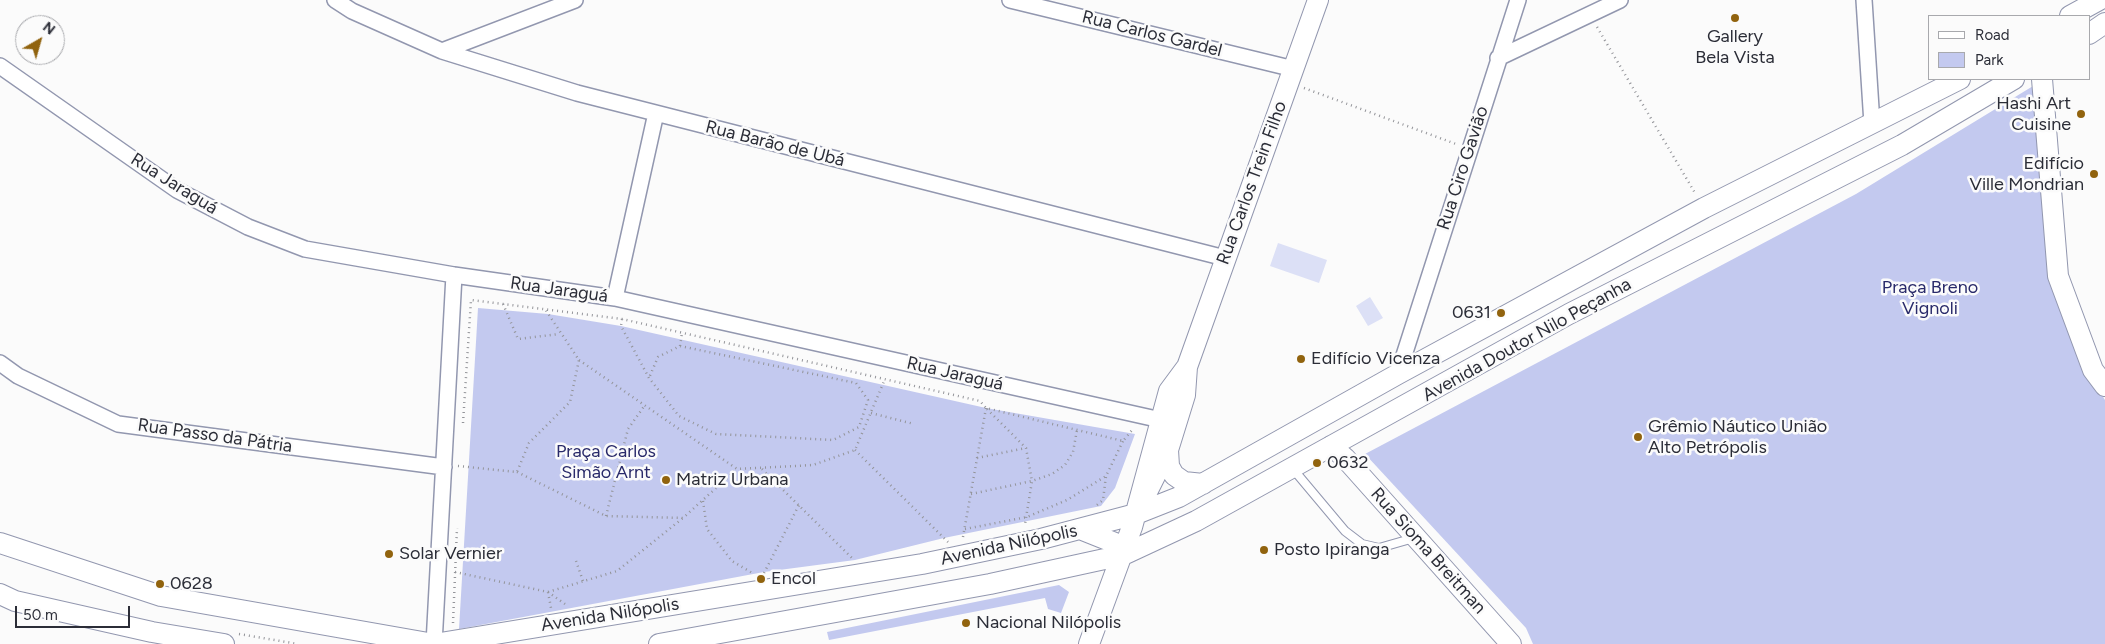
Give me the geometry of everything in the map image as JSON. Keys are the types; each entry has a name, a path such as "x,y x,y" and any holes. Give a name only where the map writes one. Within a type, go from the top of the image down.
{"main road":[{"name":"Rua Carlos Trein Filho","path":"1136,514 1168,450 1185,395 1187,367 1318,0"},
{"path":"2072,15 2098,0"},
{"path":"2090,33 2105,24"},
{"name":"Avenida Doutor Nilo Peçanha","path":"1136,514 1179,497 1398,374 1704,208 1958,80"},
{"name":"Avenida Doutor Nilo Peçanha","path":"1123,556 1196,520 1292,467 1339,448 1569,314 1902,145 2012,80"},
{"path":"2042,80 2058,276 2092,370 2105,386"},
{"name":"Rua Carlos Trein Filho","path":"1123,556 1136,514 1152,418 1187,367"},
{"name":"Rua Sioma Breitman","path":"1339,448 1511,644"},
{"path":"1168,450 1169,466 1174,475 1184,482 1203,484"},
{"name":"Avenida Nilópolis","path":"0,543 160,596 434,644 922,564 1080,529 1136,514"},
{"path":"1080,529 1115,543 1123,556 1089,644"},
{"name":"Avenida Nilópolis","path":"659,644 990,584 1123,556"},
{"path":"0,594 15,600 152,632 224,644"}],"street":[{"name":"Rua Barão de Ubá","path":"335,0 352,11 442,51 577,93 1225,258"},
{"path":"442,51 575,0"},
{"name":"Rua Carlos Gardel","path":"1010,0 1291,76"},
{"name":"Rua Ciro Gavião","path":"1398,374 1518,0"},
{"path":"1498,58 1620,0"},
{"path":"1864,0 1872,124"},
{"name":"Rua Jaraguá","path":"0,66 177,190 248,227 305,249 454,275 614,298 1152,418"},
{"path":"614,298 656,114"},
{"path":"434,644 454,275"},
{"path":"1409,338 1422,354 1428,358"},
{"name":"Rua Passo da Pátria","path":"0,363 18,376 118,424 444,467"}],"lane":[{"path":"1292,467 1344,531 1362,544 1379,548 1416,537"}],"path":[{"path":"1590,15 1704,208"},
{"path":"1291,76 1469,148"},
{"path":"614,298 622,319 621,326 649,378 679,416 716,434 833,440 859,427 868,400 856,383 680,346 658,357 649,378"},
{"path":"462,427 471,300 622,319 980,401 1026,448 1032,481 1025,527 1034,525"},
{"path":"504,304 518,339 560,334"},
{"path":"544,308 579,360 737,469 813,465 855,450 885,380"},
{"path":"680,346 682,333"},
{"path":"517,472 529,443 570,402 579,360"},
{"path":"606,516 628,429 645,405"},
{"path":"986,408 1123,441"},
{"path":"963,539 986,408"},
{"path":"871,413 914,424"},
{"path":"1092,510 1103,500 1106,476 1123,441 1152,418"},
{"path":"971,494 1032,481 1052,474 1065,465 1073,452 1077,430"},
{"path":"977,458 1026,448"},
{"path":"855,450 949,542"},
{"path":"460,466 460,475"},
{"path":"464,466 517,472 606,516 683,518"},
{"path":"761,468 855,560 846,562"},
{"path":"548,592 617,571 683,518 737,469"},
{"path":"965,529 1026,516 1067,500 1106,476"},
{"path":"703,500 707,529 732,561 761,579 799,506"},
{"path":"453,625 457,523"},
{"path":"939,544 972,538"},
{"path":"576,561 583,581"},
{"path":"455,572 548,592 570,608"},
{"path":"548,592 551,611"}],"green space":[{"name":"Grêmio Náutico União Alto Petrópolis","path":"2038,83 2055,292 2096,386 2105,400 2105,644 1533,644 1526,628 1365,454 1856,194"},
{"name":"Praça Carlos Simão Arnt","path":"478,308 548,314 621,326 986,408 1135,434 1115,488 1101,506 944,538 855,560 764,572 459,629"},
{"path":"1059,585 1069,592 1061,613 1048,609 1045,598 829,640 827,632"}],"shaded area":[{"path":"1278,243 1327,260 1319,283 1270,266"},
{"path":"1370,297 1383,318 1368,326 1356,306"}],"place":[{"name":"Gallery Bela Vista","path":"1735,18"},
{"name":"Hashi Art Cuisine","path":"2081,114"},
{"name":"Edifício Ville Mondrian","path":"2094,174"},
{"name":"0631","path":"1501,313"},
{"name":"Edifício Vicenza","path":"1301,359"},
{"name":"Grêmio Náutico União Alto Petrópolis","path":"1638,437"},
{"name":"0632","path":"1317,463"},
{"name":"Matriz Urbana","path":"666,480"},
{"name":"Posto Ipiranga","path":"1264,550"},
{"name":"Solar Vernier","path":"389,554"},
{"name":"Encol","path":"761,579"},
{"name":"0628","path":"160,584"},
{"name":"Nacional Nilópolis","path":"966,623"}],"park label":[{"name":"Praça Breno Vignoli","path":"1930,298"}]}
